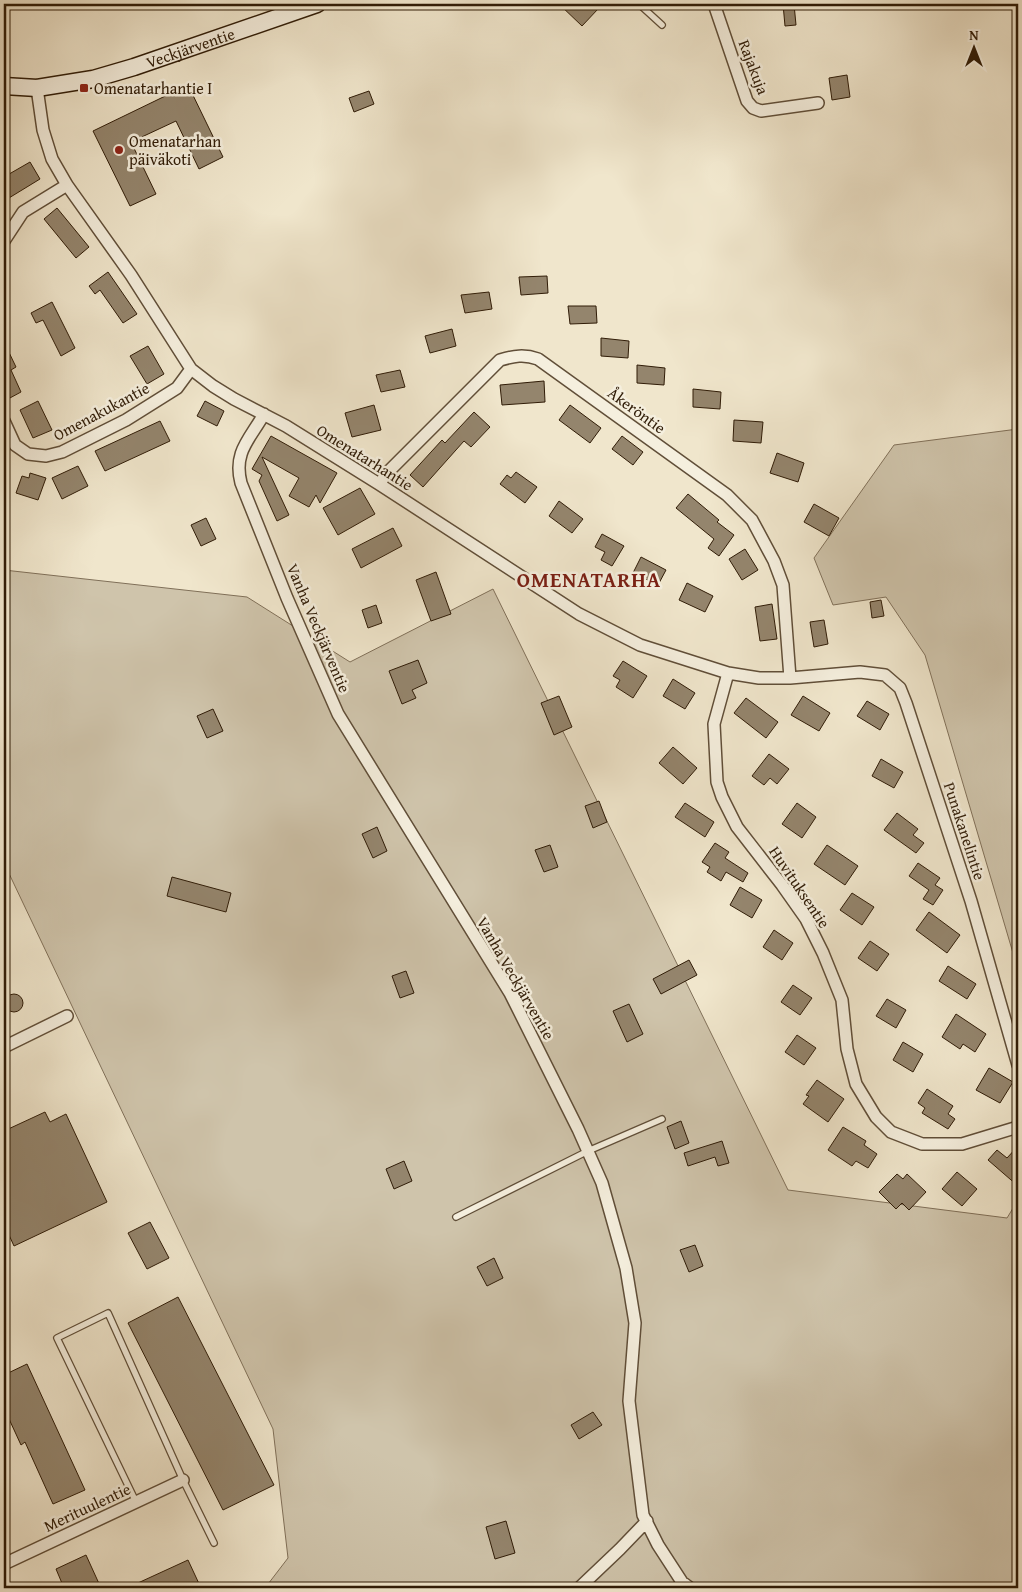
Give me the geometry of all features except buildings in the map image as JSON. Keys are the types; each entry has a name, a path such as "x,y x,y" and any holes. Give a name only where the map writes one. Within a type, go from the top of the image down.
{"street":[{"name":"Veckjärventie","path":"4,86 37,88 93,78 317,4"},
{"name":"Rajakuja","path":"714,4 747,101 752,108 761,111 818,103"},
{"name":"Omenatarhantie","path":"37,88 43,130 52,158 67,185 131,275 191,369 234,399 264,414 379,484 579,614 640,645 728,673 759,678 822,676"},
{"path":"4,240 23,212 67,185"},
{"name":"Åkeröntie","path":"379,484 389,471 500,360 516,355 527,355 538,359 727,495 752,520 774,560 783,585 790,678"},
{"name":"Omenakukantie","path":"4,422 15,445 28,454 46,456 62,452 126,420 177,388 191,369"},
{"name":"Vanha Veckjärventie","path":"264,414 241,449 237,470 240,483 287,598 338,714 510,993 578,1129 602,1183 626,1268 635,1323 629,1401 643,1515 658,1545 682,1582 690,1588"},
{"name":"Punakanelintie","path":"822,676 860,672 885,675 900,688 970,901 1018,1065"},
{"name":"Huvituksentie","path":"728,673 714,724 717,782 722,797 738,828 782,884 806,919 823,953 842,1000 848,1049 856,1084 876,1117 891,1132 922,1144 962,1144 1018,1127"},
{"path":"4,1047 67,1016"},
{"name":"Merituulentie","path":"4,1564 183,1480"},
{"path":"579,1588 620,1550 647,1521"}],"lane":[{"path":"639,4 662,25"},
{"path":"456,1216 588,1151 662,1119"},
{"path":"136,1502 57,1338 108,1313 183,1480 214,1543"}],"shaded area":[{"path":"1018,429 1018,970 925,655 886,597 833,605 814,558 894,445"},
{"path":"4,570 247,597 350,662 493,589 788,1190 1007,1218 1018,1200 1018,1588 265,1588 288,1558 273,1429 4,863"}],"place":[{"name":"Omenatarhantie I","path":"84,88"},
{"name":"Omenatarhan päiväkoti","path":"119,150"}],"district":[{"name":"OMENATARHA","path":"589,579"}]}
